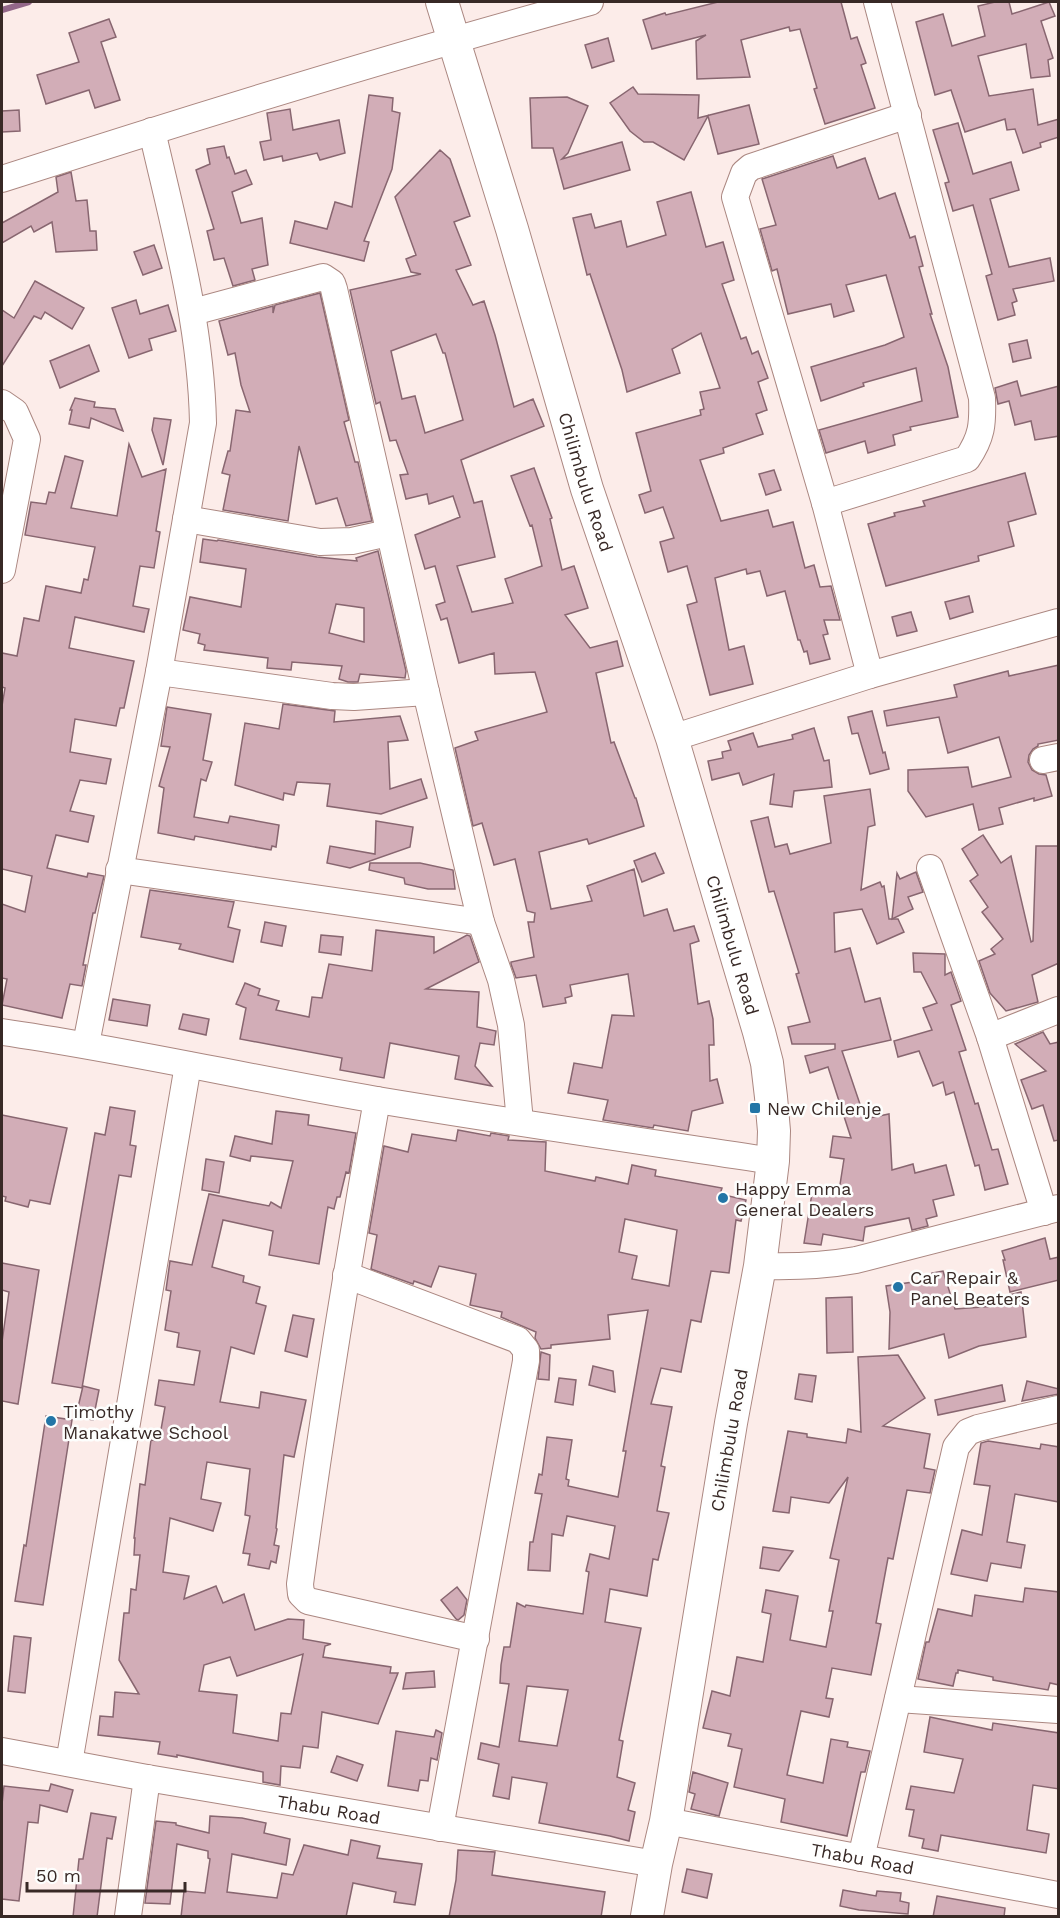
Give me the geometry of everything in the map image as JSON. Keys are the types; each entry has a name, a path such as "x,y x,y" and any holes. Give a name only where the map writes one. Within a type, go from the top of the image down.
{"main road":[{"name":"Chilimbulu Road","path":"442,2 512,229 587,489 672,738 767,1063 774,1131 773,1161 760,1266 731,1423 666,1821 647,1917"}],"street":[{"path":"2,179 453,39 590,2"},
{"path":"825,503 967,459 977,444 983,423 982,398 877,2"},
{"path":"870,675 825,503 735,197 744,173 751,167 908,115"},
{"path":"86,1044 159,672 203,423 202,387 193,312 152,131"},
{"path":"193,312 323,277 332,283 381,489 388,533 481,922 501,980 511,1025 520,1122"},
{"path":"2,403 15,412 27,439 2,570"},
{"path":"186,519 320,542 352,541 388,533"},
{"path":"672,738 870,675 1059,622"},
{"path":"159,672 332,696 354,697 426,692"},
{"path":"760,1266 806,1267 856,1260 1051,1210 930,868"},
{"path":"119,870 481,922"},
{"path":"990,1037 1059,1010"},
{"path":"2,1032 86,1044 377,1100 773,1161"},
{"path":"69,1763 188,1065"},
{"path":"377,1100 321,1431 300,1584 301,1594 308,1601 476,1639"},
{"path":"346,1275 518,1340 526,1350 526,1361 476,1639 440,1828"},
{"path":"861,1858 957,1447 968,1432 978,1428 1059,1409"},
{"path":"898,1699 1059,1710"},
{"name":"Thabu Road","path":"2,1750 147,1778 656,1864"},
{"path":"128,1917 147,1778"},
{"name":"Thabu Road","path":"666,1821 1059,1895"}],"building":[{"path":"718,2 841,2 851,39 857,37 866,63 861,65 875,108 825,124 800,29 790,31 789,27 741,40 750,77 697,79 696,41 706,35 652,49 643,20"},
{"path":"1009,2 1012,14 1049,2 1055,16 1041,21 1053,58 1048,60 1050,76 1031,78 1026,44 978,56 989,96 1033,89 1038,125 1059,119 1059,137 1040,143 1041,147 1023,153 1015,129 1007,130 1005,119 965,132 951,90 935,95 916,22 943,14 952,46 985,36 978,6"},
{"path":"109,19 116,37 101,42 120,100 95,108 89,90 46,104 37,75 79,62 69,33"},
{"path":"608,38 614,61 592,68 585,45"},
{"path":"633,87 638,94 699,95 698,118 749,105 759,144 718,154 708,116 684,160 653,142 644,142 630,131 610,103"},
{"path":"369,95 393,98 392,111 400,113 392,169 364,241 369,242 364,261 290,243 295,221 327,229 335,202 352,207"},
{"path":"567,97 588,106 568,153 562,159 622,142 630,170 564,189 553,148 532,148 530,98"},
{"path":"290,109 293,130 339,120 345,153 320,160 317,153 283,161 282,156 264,160 260,142 271,140 267,113"},
{"path":"19,110 20,131 2,132 2,111"},
{"path":"958,123 973,174 1011,162 1019,190 990,199 1009,267 1050,258 1054,281 1013,289 1017,301 1012,303 1015,315 998,320 986,276 992,274 973,205 953,211 945,183 949,182 933,130"},
{"path":"224,146 235,174 246,170 252,184 232,192 241,223 262,218 268,265 252,269 255,280 233,286 224,258 214,260 207,231 214,229 196,170 210,164 207,149"},
{"path":"440,150 450,159 470,216 454,222 471,265 456,270 473,305 484,301 514,407 533,399 544,426 461,460 474,503 482,501 495,557 457,566 472,612 513,603 505,579 542,566 532,525 530,526 511,476 534,468 552,518 550,519 562,570 574,566 588,608 565,615 590,648 617,641 623,666 596,673 611,743 614,742 636,798 644,826 589,844 587,839 539,852 551,909 592,901 587,886 634,869 644,916 667,909 674,931 694,926 699,941 690,944 698,1004 709,1001 713,1019 714,1045 709,1045 710,1081 717,1079 723,1103 692,1111 688,1131 603,1120 608,1100 568,1093 574,1063 602,1068 612,1015 634,1016 628,974 570,985 572,996 565,998 566,1003 543,1007 536,975 516,978 511,964 511,962 534,957 528,922 534,922 535,913 527,911 515,859 494,865 482,823 473,826 455,748 478,740 475,732 547,712 535,672 495,674 494,653 459,663 447,618 441,620 436,605 445,602 435,566 425,569 415,535 460,517 453,496 429,504 427,494 406,499 400,475 408,474 396,440 390,441 380,402 376,404 350,290 421,274 411,272 406,259 416,255 395,197","holes":["436,334 443,353 445,353 463,420 425,433 415,396 402,399 391,351"]},
{"path":"833,156 837,168 865,158 879,199 895,193 910,238 915,236 923,266 919,267 932,314 930,314 948,367 958,417 910,427 911,430 893,435 895,445 868,453 865,441 826,453 819,430 922,401 916,368 863,383 864,386 821,401 811,367 904,337 886,275 846,285 854,311 834,317 831,304 788,314 777,269 772,271 760,229 776,225 762,179"},
{"path":"71,172 76,201 87,200 90,231 96,231 97,250 56,252 52,222 34,232 31,226 2,243 2,223 58,192 56,177"},
{"path":"691,192 706,247 723,242 734,280 722,284 741,339 746,337 752,354 758,351 768,378 758,382 767,410 756,414 763,434 723,448 724,453 700,460 721,521 768,510 773,527 793,522 805,568 814,565 820,587 831,586 840,620 824,620 828,634 823,635 830,659 810,664 807,651 804,652 798,640 785,591 767,596 760,571 747,574 746,569 715,578 729,650 744,646 753,684 710,695 687,605 697,602 687,566 668,572 660,542 674,538 663,507 645,513 639,495 651,491 636,433 701,415 700,410 704,409 700,392 720,388 701,333 672,349 680,373 627,392 622,370 590,274 587,275 573,218 591,214 595,228 621,221 627,247 666,235 657,202"},
{"path":"154,245 162,268 143,275 134,252"},
{"path":"35,281 84,308 72,329 45,312 41,319 34,316 2,366 2,310 14,318"},
{"path":"320,293 349,420 344,422 355,462 358,462 372,521 346,526 337,498 316,504 299,446 288,521 223,510 230,475 222,473 228,451 230,451 236,410 250,412 241,385 235,353 228,355 219,321 273,306 273,313 275,305"},
{"path":"136,300 140,314 168,305 176,331 149,339 152,350 129,358 112,308"},
{"path":"1027,340 1031,358 1013,362 1009,344"},
{"path":"89,345 99,371 60,388 50,361"},
{"path":"1017,381 1021,396 1059,386 1059,436 1035,440 1031,421 1015,425 1009,401 998,404 995,388"},
{"path":"75,398 95,402 94,407 115,409 123,431 91,418 89,428 69,424 72,410 70,410"},
{"path":"154,418 171,420 163,465 152,430"},
{"path":"129,444 142,477 166,469 156,531 160,532 154,568 140,566 133,606 149,609 144,632 75,617 69,648 134,661 124,708 120,708 116,726 75,719 70,752 111,759 106,784 80,780 70,811 94,816 88,842 56,835 47,868 87,877 88,873 104,876 95,913 93,913 83,965 86,965 82,986 70,984 62,1018 2,1005 7,979 2,978 2,904 25,912 32,876 2,869 2,706 5,688 2,687 2,653 17,656 24,618 39,621 46,586 81,593 84,579 88,580 95,547 25,535 31,502 46,504 49,492 55,493 65,456 83,461 71,508 117,516"},
{"path":"774,470 781,490 766,495 759,474"},
{"path":"1025,473 1036,514 1008,522 1014,546 978,556 979,561 886,586 868,524 895,516 894,513 925,506 923,501"},
{"path":"203,539 357,561 356,558 378,551 406,671 405,678 360,674 358,682 348,682 339,679 342,666 292,662 291,670 267,668 268,658 204,650 205,645 198,643 200,634 183,630 190,597 241,607 246,569 200,562","holes":["336,604 364,608 364,642 329,633"]},
{"path":"969,596 973,612 950,619 945,602"},
{"path":"911,612 917,631 897,636 892,617"},
{"path":"1059,665 1059,740 1038,744 1029,755 1028,762 1032,770 1046,775 1052,796 1034,801 1034,798 999,808 1003,824 979,830 973,804 926,817 908,791 908,770 968,767 972,787 1011,777 999,737 948,753 939,717 887,726 884,711 957,697 954,685 1008,671 1009,676"},
{"path":"283,704 335,711 334,722 400,716 408,740 388,742 390,789 421,779 427,798 381,814 327,806 330,784 297,782 294,795 284,793 283,800 235,785 245,723 279,729"},
{"path":"167,707 211,714 203,760 212,762 206,781 201,779 194,817 228,823 230,816 279,825 276,847 272,846 271,850 195,836 194,840 158,833 164,788 159,786 170,747 161,746"},
{"path":"872,711 889,769 870,774 858,733 852,734 848,717"},
{"path":"814,728 824,761 829,760 832,787 794,791 792,807 770,804 774,774 743,785 739,773 712,780 708,761 723,758 722,752 731,750 728,741 753,733 758,747 793,739 792,735"},
{"path":"870,789 875,825 868,827 861,890 880,882 882,887 884,886 889,919 898,919 904,932 877,944 862,909 834,913 835,952 850,948 865,1002 880,998 891,1040 842,1051 865,1119 889,1114 892,1170 913,1164 915,1173 946,1165 954,1195 933,1200 937,1216 926,1219 928,1226 912,1230 909,1218 865,1227 863,1241 823,1234 821,1245 804,1243 813,1187 839,1191 844,1159 830,1157 833,1136 851,1138 828,1067 810,1073 805,1056 835,1049 835,1044 792,1044 788,1027 810,1022 796,974 799,973 774,891 769,892 751,821 768,817 775,847 787,844 790,854 831,843 824,796"},
{"path":"376,821 413,827 410,847 350,868 327,863 330,846 375,854"},
{"path":"983,835 1001,863 1011,856 1031,942 1033,941 1036,846 1059,846 1059,963 1032,975 1038,1002 1006,1011 990,993 979,961 995,954 991,949 1003,939 982,912 988,907 970,881 978,875 962,849"},
{"path":"655,853 664,873 642,882 634,861"},
{"path":"370,863 420,863 453,870 455,889 428,889 405,884 404,878 369,870"},
{"path":"916,872 923,892 908,897 913,909 892,919 897,873 900,879"},
{"path":"150,890 234,902 228,927 240,930 233,962 179,949 181,944 141,937"},
{"path":"265,922 286,926 282,946 261,942"},
{"path":"376,930 434,937 434,953 467,935 470,936 479,962 426,989 479,992 477,1027 496,1031 494,1045 480,1043 475,1066 492,1086 455,1079 459,1056 390,1043 384,1078 340,1070 342,1058 240,1039 246,1008 236,1004 245,983 260,989 258,995 279,1001 276,1010 309,1017 312,997 322,998 329,964 372,971"},
{"path":"321,935 343,937 341,955 319,952"},
{"path":"913,953 945,954 945,975 951,972 961,1001 951,1005 966,1050 959,1052 992,1150 998,1149 1008,1184 985,1190 979,1165 975,1166 954,1092 946,1095 943,1082 933,1086 919,1051 898,1057 894,1041 932,1030 923,1008 937,1003 921,972 914,972"},
{"path":"113,999 150,1005 147,1026 109,1020"},
{"path":"183,1014 209,1019 206,1035 179,1029"},
{"path":"1043,1032 1050,1044 1059,1042 1059,1140 1054,1141 1043,1105 1032,1109 1021,1080 1046,1071 1015,1044"},
{"path":"110,1107 135,1111 130,1145 136,1146 131,1177 119,1175 82,1388 52,1383 95,1133 105,1135"},
{"path":"276,1111 309,1115 308,1125 356,1133 349,1173 346,1172 340,1197 337,1197 334,1209 328,1207 319,1264 269,1255 273,1231 223,1220 212,1267 244,1276 243,1282 260,1287 256,1303 266,1306 254,1354 231,1347 220,1402 259,1408 261,1392 306,1400 294,1457 284,1455 274,1545 279,1546 276,1563 271,1561 269,1569 248,1565 250,1554 243,1553 250,1516 245,1515 250,1469 207,1462 201,1499 221,1503 213,1531 170,1518 163,1572 189,1576 184,1599 216,1586 223,1603 244,1594 255,1630 288,1619 304,1620 303,1639 331,1644 325,1646 323,1657 391,1667 390,1673 398,1673 378,1724 322,1712 318,1748 303,1746 300,1768 281,1766 280,1785 263,1782 263,1772 177,1755 177,1757 158,1754 160,1742 98,1735 100,1716 113,1717 115,1692 139,1694 119,1660 124,1613 129,1613 131,1589 136,1590 140,1555 134,1555 134,1538 140,1484 145,1485 151,1440 159,1441 165,1407 155,1405 159,1380 194,1385 200,1351 177,1347 179,1333 165,1330 171,1291 166,1290 170,1261 192,1265 209,1194 269,1206 271,1202 281,1208 293,1161 251,1156 250,1161 230,1156 235,1136 272,1144","holes":["303,1654 291,1714 281,1713 278,1741 233,1733 237,1695 199,1691 204,1665 230,1657 237,1676"]},
{"path":"2,1115 67,1128 50,1204 30,1200 28,1207 5,1201 6,1197 2,1196"},
{"path":"458,1130 490,1136 491,1133 509,1136 508,1140 546,1142 545,1171 595,1181 596,1177 628,1184 632,1165 656,1170 655,1176 722,1188 720,1194 746,1200 741,1221 736,1220 729,1273 711,1271 701,1322 691,1320 681,1372 661,1368 651,1404 672,1407 661,1466 665,1467 657,1511 669,1513 658,1560 653,1559 647,1596 610,1589 605,1622 641,1628 619,1740 623,1741 617,1777 635,1783 628,1810 635,1812 629,1841 539,1823 547,1783 512,1777 509,1799 493,1796 499,1764 478,1759 481,1743 499,1747 509,1684 500,1683 501,1665 504,1647 510,1647 517,1603 525,1607 526,1605 583,1614 589,1572 586,1571 590,1554 609,1559 615,1526 567,1516 563,1536 552,1534 550,1571 528,1570 530,1542 533,1542 542,1494 535,1493 539,1474 542,1475 547,1437 572,1440 566,1479 569,1480 568,1486 618,1497 626,1451 623,1451 648,1310 608,1315 610,1339 551,1345 551,1348 541,1349 535,1338 536,1332 501,1317 502,1312 470,1305 476,1274 439,1266 431,1287 414,1281 413,1284 371,1269 377,1235 369,1233 384,1146 408,1152 412,1134 456,1141","holes":["625,1219 677,1230 669,1286 632,1279 637,1256 619,1252","527,1686 568,1690 557,1746 519,1741"]},
{"path":"206,1159 224,1162 219,1193 202,1190"},
{"path":"1045,1238 1050,1259 1059,1257 1059,1280 1010,1292 1002,1251"},
{"path":"2,1263 39,1270 18,1404 2,1401 2,1342 9,1292 2,1290"},
{"path":"943,1271 955,1309 995,1306 993,1299 1021,1292 1026,1337 979,1346 949,1358 944,1334 889,1349 890,1312 886,1286 927,1280 933,1277 932,1273"},
{"path":"852,1297 853,1352 827,1353 826,1298"},
{"path":"293,1315 314,1319 307,1357 285,1351"},
{"path":"541,1352 550,1355 549,1380 538,1379"},
{"path":"898,1355 925,1398 883,1426 930,1434 924,1468 935,1470 930,1493 907,1490 893,1559 888,1558 876,1623 881,1624 871,1675 832,1668 826,1698 833,1699 829,1717 801,1711 787,1775 823,1783 831,1739 848,1742 847,1747 870,1751 865,1772 861,1772 847,1836 781,1822 785,1799 734,1787 742,1749 728,1746 731,1734 703,1728 712,1691 730,1696 737,1657 763,1662 771,1614 762,1612 766,1590 798,1596 790,1640 826,1647 833,1611 829,1611 839,1560 830,1558 848,1477 829,1503 791,1497 789,1513 773,1511 788,1431 807,1434 807,1437 846,1443 848,1429 861,1432 858,1357"},
{"path":"593,1366 613,1371 615,1392 589,1385"},
{"path":"799,1374 816,1376 812,1402 795,1399"},
{"path":"559,1378 576,1380 573,1405 555,1402"},
{"path":"1027,1381 1059,1389 1059,1394 1022,1401"},
{"path":"1002,1385 1005,1401 938,1415 935,1400"},
{"path":"83,1386 99,1390 93,1420 76,1416"},
{"path":"46,1416 72,1420 43,1605 15,1601"},
{"path":"988,1441 1040,1449 1041,1444 1059,1447 1059,1502 1015,1494 1007,1542 1025,1545 1021,1568 991,1563 987,1581 951,1574 962,1530 982,1535 990,1486 974,1484 981,1443"},
{"path":"763,1547 793,1551 779,1571 760,1568"},
{"path":"457,1587 467,1600 464,1615 458,1620 441,1600"},
{"path":"1025,1588 1059,1592 1059,1685 1050,1683 1048,1690 993,1680 993,1677 958,1670 953,1686 918,1679 926,1642 929,1642 938,1609 972,1616 975,1595 1023,1602"},
{"path":"14,1636 31,1638 25,1693 8,1691"},
{"path":"434,1671 435,1687 403,1689 406,1673"},
{"path":"930,1717 992,1730 993,1723 1059,1733 1059,1789 1033,1785 1027,1830 1049,1834 1046,1853 941,1835 938,1851 922,1848 924,1839 909,1836 914,1810 906,1809 911,1786 954,1793 963,1759 924,1752"},
{"path":"436,1730 442,1733 437,1760 431,1758 428,1781 420,1780 418,1791 388,1786 396,1731 434,1737"},
{"path":"337,1756 363,1765 357,1781 331,1772"},
{"path":"693,1772 728,1783 719,1816 691,1809 695,1794 689,1792"},
{"path":"51,1784 73,1790 67,1812 40,1805 38,1823 28,1822 19,1901 2,1899 4,1786 49,1791"},
{"path":"91,1813 116,1817 112,1839 107,1838 97,1917 73,1917 79,1859 83,1859"},
{"path":"210,1816 242,1818 266,1823 264,1833 290,1839 286,1865 232,1854 227,1892 277,1898 282,1873 293,1875 304,1845 348,1855 351,1840 380,1846 377,1858 422,1864 415,1905 394,1902 396,1892 353,1883 346,1917 181,1917 184,1891 205,1893 210,1859 208,1851 177,1844 170,1904 145,1903 156,1821 176,1823 176,1825 209,1833"},
{"path":"458,1850 495,1852 492,1875 605,1892 601,1917 449,1917 456,1880"},
{"path":"687,1869 712,1874 707,1898 682,1892"},
{"path":"843,1890 876,1896 877,1891 901,1893 900,1901 909,1903 908,1914 840,1906"},
{"path":"937,1896 1005,1908 1004,1917 933,1917"}],"waterway":[{"path":"2,10 29,2"}],"place":[{"name":"New Chilenje","path":"755,1108"},
{"name":"Happy Emma General Dealers","path":"723,1198"},
{"name":"Car Repair & Panel Beaters","path":"898,1287"},
{"name":"Timothy Manakatwe School","path":"51,1421"}]}
